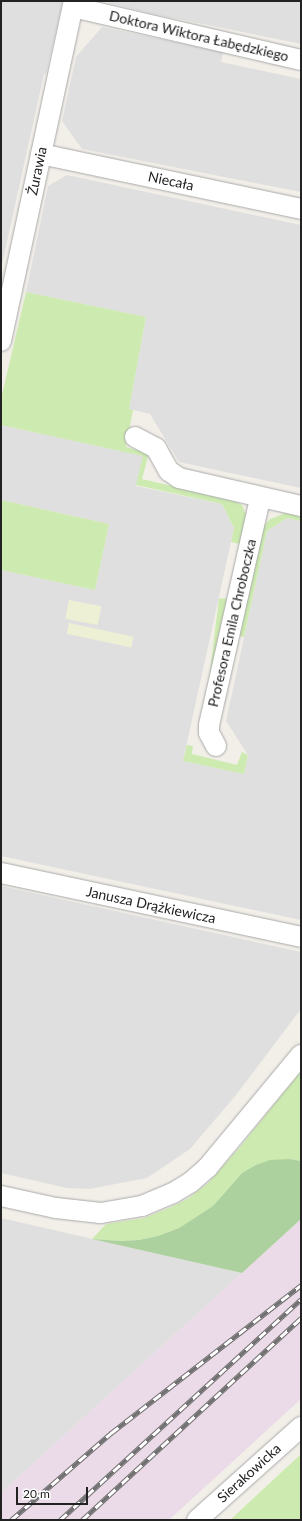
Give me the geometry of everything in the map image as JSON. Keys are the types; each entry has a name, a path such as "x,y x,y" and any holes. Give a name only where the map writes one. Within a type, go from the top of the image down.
{"street":[{"name":"Doktora Wiktora Łabędzkiego","path":"73,4 301,60"},
{"name":"Żurawia","path":"1,341 73,4"},
{"name":"Niecała","path":"41,154 301,209"},
{"path":"135,437 156,448 169,471 175,477 260,498 301,506"},
{"name":"Profesora Emila Chroboczka","path":"216,746 209,733 208,725 260,498"},
{"name":"Janusza Drążkiewicza","path":"1,873 301,937"},
{"path":"1,1196 56,1208 101,1213 142,1206 173,1193 191,1182 208,1167 301,1056"},
{"name":"Sierakowicka","path":"197,1520 301,1427"}],"shaded area":[{"path":"1,1 63,1 46,74 44,74 1,269"},
{"path":"108,1 301,1 301,44 154,14 109,3"},
{"path":"102,27 223,52 221,62 301,79 301,192 82,149 62,121 76,57"},
{"path":"67,175 301,225 301,488 179,462 150,414 129,409 146,317 26,292 48,186"},
{"path":"1,425 144,456 136,486 222,504 234,528 183,761 244,774 248,755 226,721 267,531 287,518 301,521 301,920 1,856 1,570 95,590 109,524 1,500"},
{"path":"1,886 301,952 301,1009 236,1095 190,1149 147,1178 89,1189 67,1188 1,1173"},
{"path":"1,1218 242,1273 1,1493"},
{"path":"301,1219 301,1399 169,1520 1,1520 1,1493"}],"green space":[{"path":"26,292 146,317 129,409 133,410 126,447 147,453 148,456 142,479 232,500 242,505 246,515 240,544 231,542 234,528 222,504 136,485 143,456 1,425 1,399"},
{"path":"1,500 109,524 95,590 1,570"},
{"path":"286,513 301,515 301,521 287,518 267,531 244,637 238,636 262,528 270,519"},
{"path":"219,598 227,599 213,709 205,708"},
{"path":"69,600 101,606 98,625 65,619"},
{"path":"69,623 134,637 131,647 67,634"},
{"path":"187,745 193,746 192,754 237,765 242,752 248,755 244,774 183,761"},
{"path":"301,1071 301,1161 290,1159 242,1173 213,1206 179,1228 158,1236 139,1240 121,1241 92,1239 106,1224 144,1218 189,1198 208,1183 240,1147"},
{"path":"290,1159 301,1161 301,1219 242,1273 92,1239 121,1241 139,1240 158,1236 179,1228 213,1206 242,1173 256,1165 270,1160"},
{"path":"301,1454 301,1520 230,1520"}],"railway":[{"path":"11,1520 111,1433 301,1285"},
{"path":"60,1520 301,1299"},
{"path":"82,1520 301,1318"}]}
